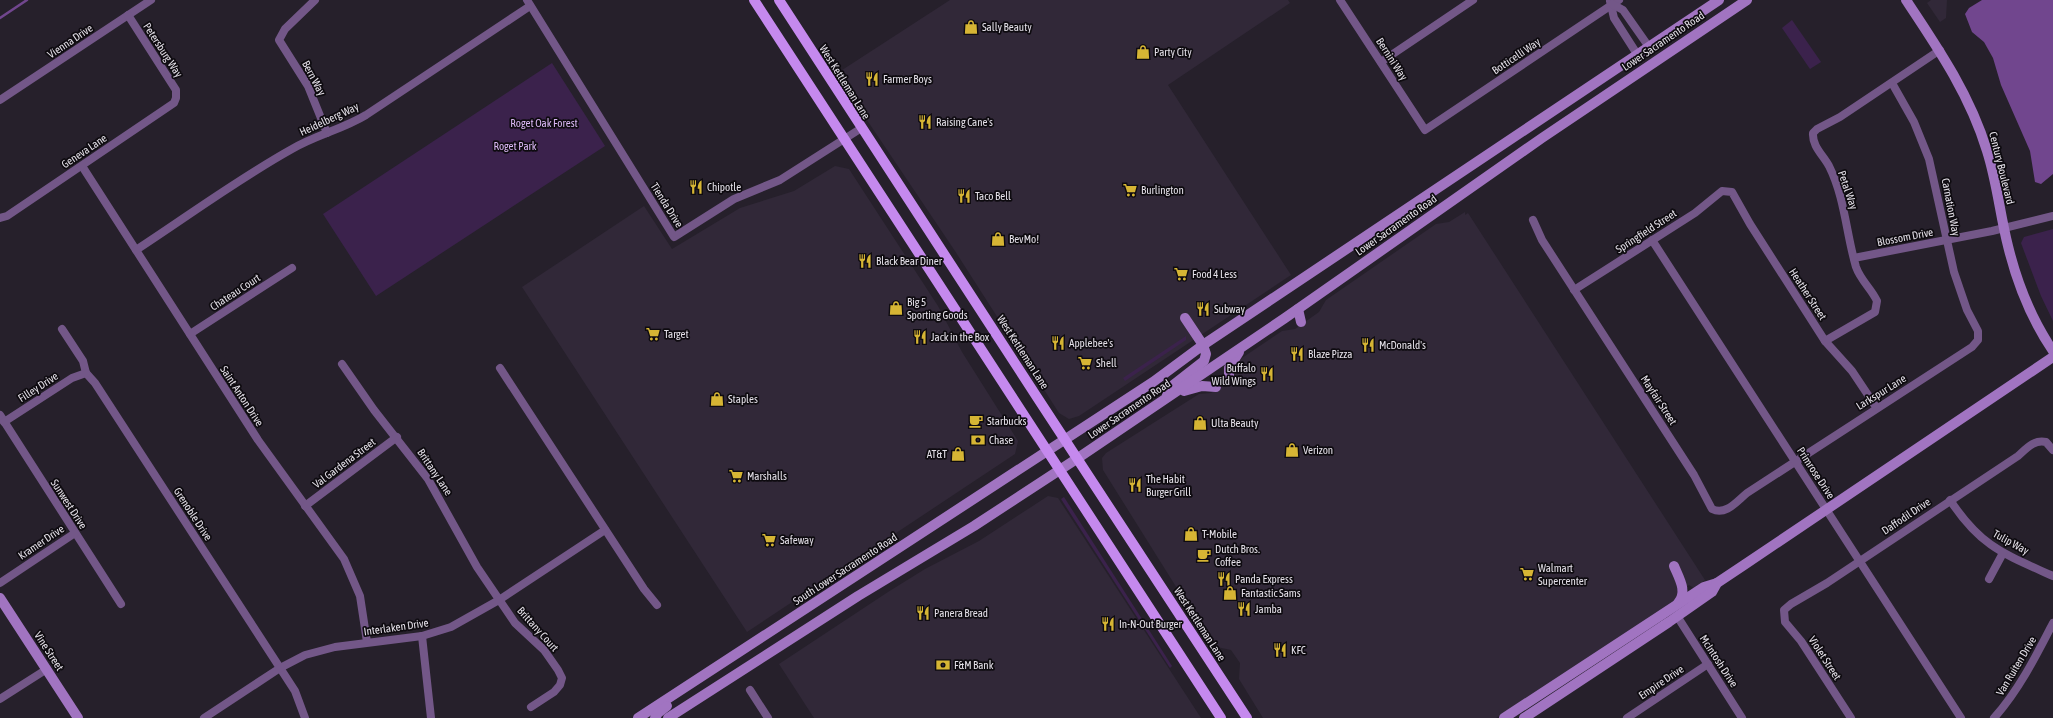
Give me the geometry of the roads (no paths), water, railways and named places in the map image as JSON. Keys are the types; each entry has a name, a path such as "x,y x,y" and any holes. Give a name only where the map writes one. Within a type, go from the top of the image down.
{"main road":[{"path":"754,0 1221,718"},
{"name":"West Kettleman Lane","path":"779,0 860,128 1066,439 1247,718"},
{"name":"Lower Sacramento Road","path":"1066,439 1153,382 1202,345 1719,0"},
{"name":"Lower Sacramento Road","path":"1060,470 1298,309 1448,202 1747,0"},
{"name":"Century Boulevard","path":"1906,0 1940,50 1969,103 1979,127 1992,169 2004,228 2024,296 2053,352"},
{"path":"1298,309 1305,319"},
{"path":"1164,400 1172,386 1204,361 1206,354 1185,318"},
{"path":"1229,379 1229,368 1238,353 1249,342"},
{"path":"1675,612 1682,599 1683,593 1674,566 1686,585 1691,589 1695,590 1717,583 2053,357"},
{"path":"1164,400 1188,388 1202,386 1216,387"},
{"name":"South Lower Sacramento Road","path":"638,718 1066,439"},
{"path":"668,718 858,596 974,526 1060,470"},
{"path":"1504,718 1675,612 1712,592 1717,583"},
{"path":"1524,718 1675,612 1704,587"},
{"name":"Vine Street","path":"0,598 48,669 78,718"},
{"path":"655,718 658,713 676,701 682,689"}],"street":[{"name":"Vienna Drive","path":"0,100 151,0"},
{"name":"Bern Way","path":"315,0 290,23 280,36 280,40 308,86 327,133"},
{"name":"Bernini Way","path":"1340,0 1425,130"},
{"path":"1380,62 1473,0"},
{"path":"1613,1 1623,10 1649,47"},
{"path":"1613,1 1614,18 1637,54"},
{"name":"Botticelli Way","path":"1425,130 1613,1"},
{"name":"Tienda Drive","path":"528,3 674,237 734,199 780,180 860,128"},
{"name":"Heidelberg Way","path":"136,250 284,154 327,133 351,124 366,115 528,3"},
{"name":"Petersburg Way","path":"128,15 176,90 176,98"},
{"path":"1892,83 1940,50"},
{"name":"Petal Way","path":"1825,341 1875,312 1877,306 1875,296 1862,281 1854,258 1844,208 1828,166 1814,142 1813,133 1817,129 1840,117 1892,83"},
{"name":"Carnation Way","path":"1892,83 1914,122 1929,159 1935,180 1946,240 1960,294 1978,331 1978,340"},
{"name":"Geneva Lane","path":"0,218 7,216 172,106 176,98"},
{"name":"Saint Anton Drive","path":"82,166 258,440 350,568 360,596 367,642"},
{"name":"Springfield Street","path":"1574,290 1695,213 1722,191 1728,191"},
{"name":"Heather Street","path":"1728,191 1732,192 1736,197 1750,224 1825,341 1852,371 1876,407"},
{"name":"Blossom Drive","path":"1854,258 2004,228 2053,216"},
{"name":"Mayfair Street","path":"1533,220 1542,240 1694,475 1712,509 1718,511 1725,510 1747,493 1795,461"},
{"name":"Primrose Drive","path":"1652,240 1961,718"},
{"name":"Chateau Court","path":"190,334 292,268"},
{"name":"Grenoble Drive","path":"62,329 83,361 86,373 95,383 280,668 298,697 305,718"},
{"name":"Larkspur Lane","path":"1795,461 1876,407 1972,347 1978,340"},
{"name":"Brittany Lane","path":"342,364 435,490 471,556 499,600"},
{"path":"500,368 605,530 657,606"},
{"name":"Filley Drive","path":"2,419 72,378 86,373"},
{"name":"Sunwest Drive","path":"2,419 121,604"},
{"name":"Val Gardena Street","path":"305,506 396,437"},
{"name":"Daffodil Drive","path":"1784,610 2018,456 2032,444 2042,441 2046,442 2053,450"},
{"name":"Tulip Way","path":"1950,500 1967,524 1978,535 2003,553 2053,576"},
{"name":"Interlaken Drive","path":"204,718 280,668 315,652 367,642 422,636 451,627 499,600 605,530"},
{"name":"Kramer Drive","path":"0,584 75,533"},
{"path":"1989,579 2003,553"},
{"name":"Brittany Court","path":"499,600 518,627 540,646 560,674 561,682 557,689 531,707"},
{"name":"Violet Street","path":"1784,610 1785,622 1801,641 1851,718"},
{"name":"McIntosh Drive","path":"1675,612 1742,718"},
{"name":"Van Ruiten Drive","path":"1994,718 2014,692 2033,663 2053,623"},
{"path":"422,636 431,718"},
{"name":"Empire Drive","path":"1627,718 1637,715 1708,664"},
{"path":"0,699 48,669"},
{"path":"750,690 768,718"}],"waterway":[{"path":"0,18 27,0"}],"place":[{"name":"Sally Beauty","path":"971,27"},
{"name":"Party City","path":"1143,52"},
{"name":"Farmer Boys","path":"872,79"},
{"name":"Raising Cane's","path":"925,122"},
{"name":"Chipotle","path":"696,187"},
{"name":"Burlington","path":"1130,190"},
{"name":"Taco Bell","path":"964,196"},
{"name":"BevMo!","path":"998,239"},
{"name":"Black Bear Diner","path":"865,261"},
{"name":"Food 4 Less","path":"1181,274"},
{"name":"Big 5 Sporting Goods","path":"896,308"},
{"name":"Subway","path":"1203,309"},
{"name":"Target","path":"653,334"},
{"name":"Jack in the Box","path":"920,337"},
{"name":"Applebee's","path":"1058,343"},
{"name":"McDonald's","path":"1368,345"},
{"name":"Blaze Pizza","path":"1297,354"},
{"name":"Shell","path":"1085,363"},
{"name":"Buffalo Wild Wings","path":"1267,374"},
{"name":"Staples","path":"717,399"},
{"name":"Starbucks","path":"976,421"},
{"name":"Ulta Beauty","path":"1200,423"},
{"name":"Chase","path":"978,440"},
{"name":"Verizon","path":"1292,450"},
{"name":"AT&T","path":"958,454"},
{"name":"Marshalls","path":"736,476"},
{"name":"The Habit Burger Grill","path":"1135,485"},
{"name":"T-Mobile","path":"1191,534"},
{"name":"Safeway","path":"769,540"},
{"name":"Dutch Bros. Coffee","path":"1204,555"},
{"name":"Walmart Supercenter","path":"1527,574"},
{"name":"Panda Express","path":"1224,579"},
{"name":"Fantastic Sams","path":"1230,593"},
{"name":"Jamba","path":"1244,609"},
{"name":"Panera Bread","path":"923,613"},
{"name":"In-N-Out Burger","path":"1108,624"},
{"name":"KFC","path":"1280,650"},
{"name":"F&M Bank","path":"943,665"}],"park label":[{"name":"Roget Oak Forest","path":"544,123"},
{"name":"Roget Park","path":"515,146"}]}
